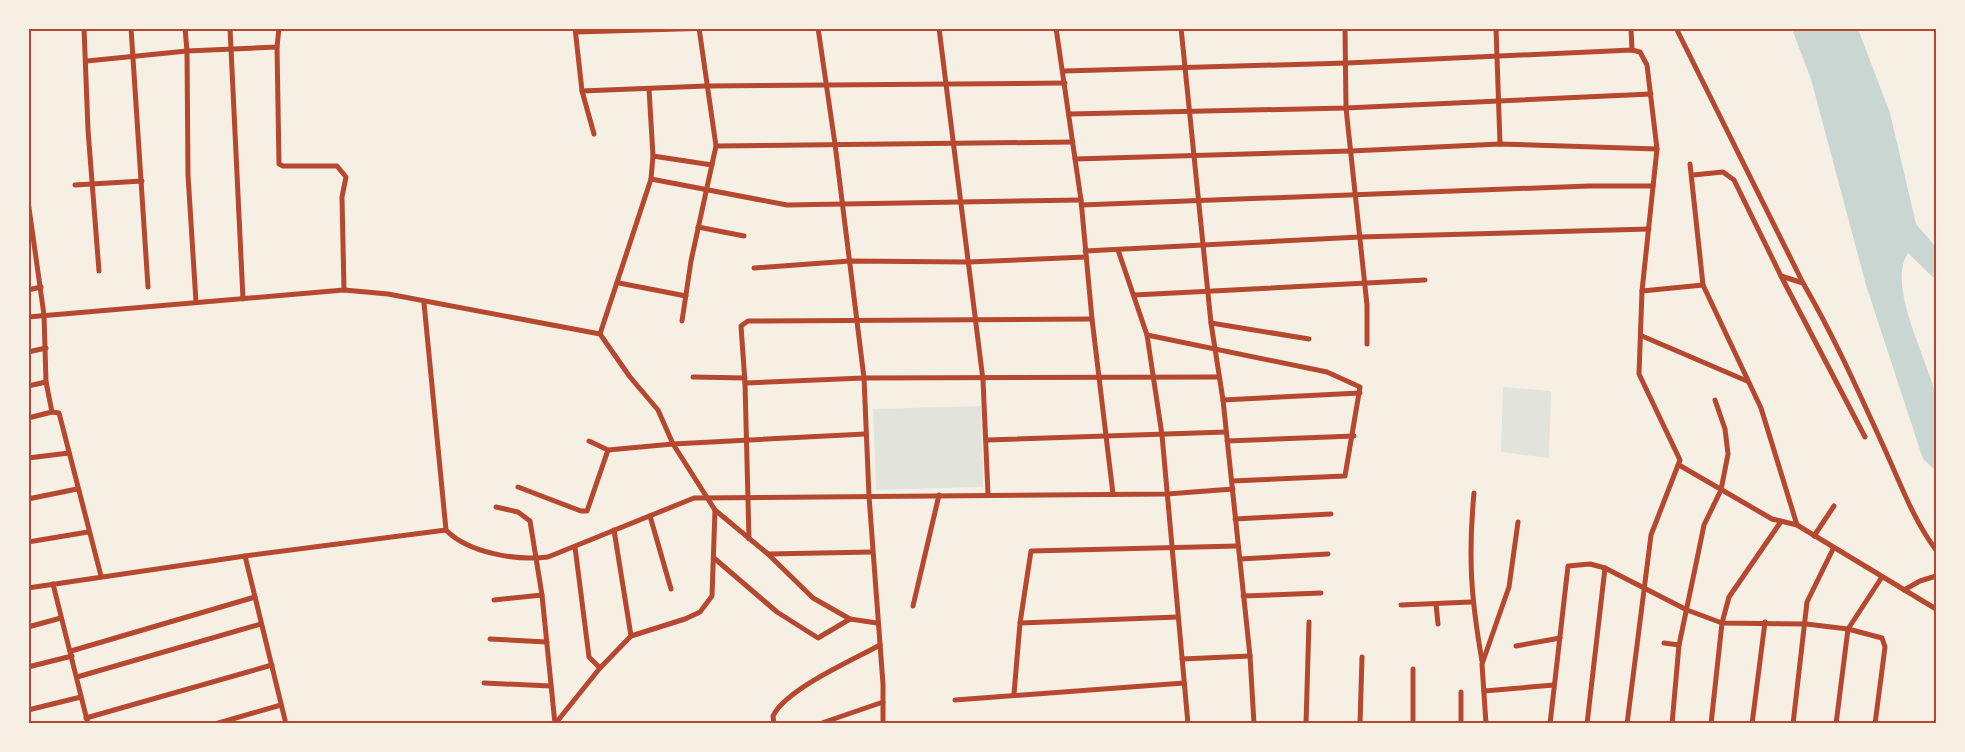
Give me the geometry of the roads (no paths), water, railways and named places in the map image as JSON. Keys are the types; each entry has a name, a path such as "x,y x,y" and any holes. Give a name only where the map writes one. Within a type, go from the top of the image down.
{"street":[{"path":"84,28 88,130 94,183 99,271"},
{"path":"131,28 148,287"},
{"path":"185,28 188,176 196,303"},
{"path":"230,28 243,298"},
{"path":"279,28 277,47 279,164 283,166 337,166 342,169 346,177 342,197 344,290"},
{"path":"594,134 582,91 575,30 713,28"},
{"path":"818,28 864,378 872,552 885,723"},
{"path":"939,28 983,380 988,494"},
{"path":"1056,28 1064,71 1081,203 1113,494"},
{"path":"1181,28 1201,200 1211,323 1233,489 1250,656 1254,723"},
{"path":"1345,28 1346,108 1365,281 1367,344"},
{"path":"1496,28 1500,144"},
{"path":"1631,28 1632,50"},
{"path":"1676,28 1836,345 1926,537 1936,550"},
{"path":"682,321 698,227 717,146 699,29"},
{"path":"87,61 187,51 277,47"},
{"path":"1064,71 1347,63 1632,50 1640,52 1647,65 1657,149 1642,291 1639,374 1679,456 1679,465 1652,535 1628,723 1619,723"},
{"path":"582,91 706,86 1065,83"},
{"path":"600,334 619,284 651,179 653,156 650,89"},
{"path":"1070,114 1346,108 1651,94"},
{"path":"717,146 1073,142"},
{"path":"1075,159 1500,144 1657,149"},
{"path":"653,156 712,165"},
{"path":"1690,164 1693,175 1703,285 1769,429 1783,485 1797,525"},
{"path":"1693,175 1723,172 1734,180 1865,437"},
{"path":"651,179 787,205 961,202 1081,203 1589,186 1653,186"},
{"path":"75,184 142,181"},
{"path":"28,201 30,229 41,287 46,382 52,412"},
{"path":"698,227 744,236"},
{"path":"754,268 850,261 968,262 1203,244 1649,228"},
{"path":"1118,250 1147,335 1162,435 1188,723"},
{"path":"28,259 36,257"},
{"path":"1781,276 1803,283"},
{"path":"1134,295 1365,281 1425,280"},
{"path":"619,284 686,296"},
{"path":"1642,291 1703,285"},
{"path":"28,290 41,287"},
{"path":"28,317 344,290 388,294 424,303 600,334 630,377 658,410 673,444 715,510 768,554 813,598 850,619 877,623"},
{"path":"424,303 446,530 462,544 479,550 537,559 548,557 694,498 1167,494 1233,489"},
{"path":"749,539 745,381 741,326 748,321 1092,319"},
{"path":"1211,323 1309,339"},
{"path":"1147,335 1327,372 1360,387 1346,476 1232,481"},
{"path":"1642,336 1747,381"},
{"path":"28,352 46,348"},
{"path":"693,377 745,381 864,378 983,380 1219,377"},
{"path":"28,386 46,382"},
{"path":"1223,400 1360,393"},
{"path":"1672,723 1679,645 1704,525 1721,490 1728,454 1725,429 1715,400"},
{"path":"28,418 52,412 59,413 100,576"},
{"path":"987,440 1226,432"},
{"path":"589,441 608,450 673,444 865,435"},
{"path":"1227,441 1354,436"},
{"path":"518,488 587,511 608,450"},
{"path":"28,458 69,453"},
{"path":"1679,465 1780,523 1797,525 1833,549 1936,609"},
{"path":"28,499 77,489"},
{"path":"1474,493 1469,565 1471,602 1482,664 1486,723"},
{"path":"913,606 939,495"},
{"path":"1814,536 1834,506"},
{"path":"496,507 519,512 529,518 542,596 555,723"},
{"path":"555,723 600,668 631,636 685,619 707,605 712,596 715,510"},
{"path":"1235,519 1331,514"},
{"path":"650,516 671,589"},
{"path":"1482,664 1509,587 1518,522"},
{"path":"1711,723 1722,623 1729,597 1780,523"},
{"path":"28,588 100,576 446,530"},
{"path":"614,530 631,636"},
{"path":"28,542 88,532"},
{"path":"575,546 590,657 600,668"},
{"path":"1014,694 1020,623 1032,551 1173,550 1238,546"},
{"path":"1793,723 1807,603 1833,549"},
{"path":"768,554 872,552"},
{"path":"1240,559 1328,554"},
{"path":"245,556 286,723"},
{"path":"714,557 777,612 818,638 850,619"},
{"path":"1550,723 1568,566 1590,564 1605,568 1687,610 1722,623 1806,624 1848,629 1882,638 1885,641 1875,723"},
{"path":"1587,723 1605,568"},
{"path":"1905,590 1920,580 1936,576"},
{"path":"1836,723 1848,629 1882,577"},
{"path":"53,584 87,721 272,665"},
{"path":"1243,596 1321,593"},
{"path":"494,600 542,596"},
{"path":"28,667 255,597"},
{"path":"1401,605 1471,602"},
{"path":"1436,604 1438,624"},
{"path":"1020,623 1178,617"},
{"path":"28,627 61,618"},
{"path":"1306,723 1309,621"},
{"path":"1752,723 1765,622"},
{"path":"77,677 261,624"},
{"path":"1516,646 1560,638"},
{"path":"490,639 547,642"},
{"path":"1664,643 1679,645"},
{"path":"774,723 773,716 781,703 814,681 880,645"},
{"path":"1182,658 1250,656"},
{"path":"1360,723 1362,657"},
{"path":"1413,669 1413,723"},
{"path":"955,700 1184,683"},
{"path":"484,684 551,686"},
{"path":"1484,692 1554,685"},
{"path":"1461,692 1461,723"},
{"path":"28,710 81,698"},
{"path":"819,723 883,702"},
{"path":"215,723 281,705"}]}
